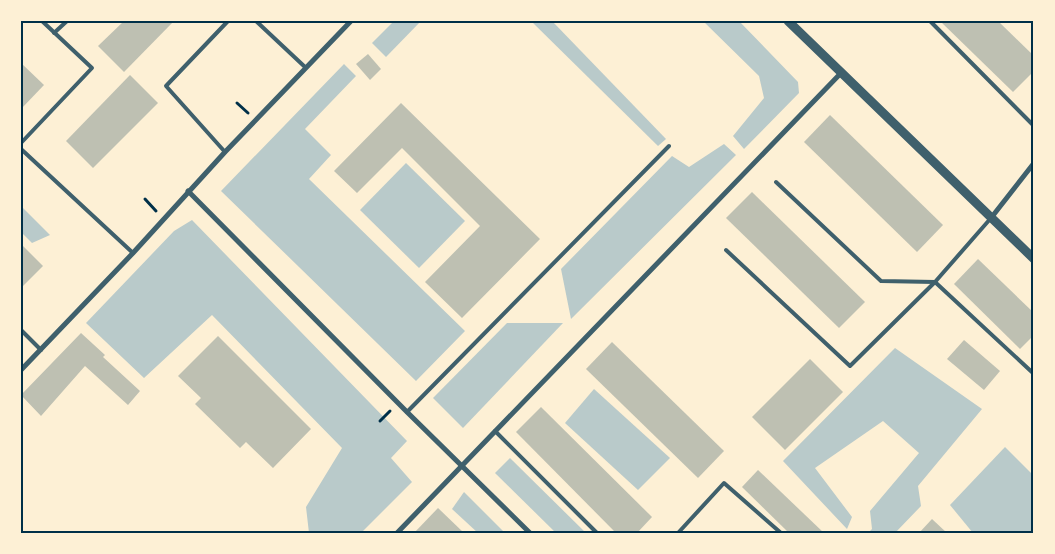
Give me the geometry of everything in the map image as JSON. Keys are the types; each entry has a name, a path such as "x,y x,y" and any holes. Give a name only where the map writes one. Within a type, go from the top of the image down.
{"street":[{"path":"21,370 350,21"},
{"path":"788,21 1034,260"},
{"path":"397,533 841,73"},
{"path":"991,218 1034,163"},
{"path":"188,191 530,533"}],"lane":[{"path":"21,143 92,68 42,21"},
{"path":"54,33 67,21"},
{"path":"225,152 166,86 228,21"},
{"path":"256,21 306,67"},
{"path":"930,21 1034,126"},
{"path":"407,412 669,146"},
{"path":"21,148 132,253"},
{"path":"776,182 881,281 935,282 1034,374"},
{"path":"726,250 850,366 935,282 991,218"},
{"path":"21,330 41,350"},
{"path":"495,431 598,533"},
{"path":"678,533 724,483 780,533"}],"path":[{"path":"145,199 164,219"}],"shaded area":[{"path":"394,21 421,21 386,57 372,43"},
{"path":"531,21 552,21 666,139 658,146"},
{"path":"703,21 739,21 798,82 799,93 744,149 733,136 764,98 759,76"},
{"path":"344,64 356,76 305,129 331,155 309,179 465,331 416,381 221,191"},
{"path":"724,144 736,155 571,319 561,269 672,156 689,167"},
{"path":"406,163 465,221 419,268 360,210"},
{"path":"21,206 50,235 32,243 21,232"},
{"path":"192,220 407,441 391,458 412,482 361,533 309,533 306,507 342,448 212,315 144,378 86,323 174,231"},
{"path":"507,323 563,323 463,428 433,398"},
{"path":"895,348 982,409 918,486 921,506 895,533 868,533 872,529 870,511 919,453 883,421 815,468 852,517 847,529 783,461"},
{"path":"594,389 670,458 638,490 565,423"},
{"path":"1005,447 1034,476 1034,533 973,533 950,505"},
{"path":"510,458 586,533 556,533 495,473"},
{"path":"464,492 505,533 478,533 452,509"}],"building":[{"path":"124,21 174,21 124,72 98,46"},
{"path":"940,21 998,21 1034,56 1034,71 1013,92"},
{"path":"368,54 381,69 370,80 356,64"},
{"path":"21,63 44,85 21,109"},
{"path":"130,75 158,103 93,168 66,141"},
{"path":"401,103 540,239 462,318 425,282 480,226 402,148 357,193 334,171"},
{"path":"830,115 943,225 917,252 804,142"},
{"path":"752,192 865,302 839,328 726,218"},
{"path":"21,244 43,266 21,288"},
{"path":"978,259 1034,313 1034,335 1020,349 954,284"},
{"path":"81,333 105,355 103,357 140,391 128,405 85,366 41,416 21,395"},
{"path":"218,336 311,429 273,468 246,442 240,448 195,404 201,398 178,376"},
{"path":"964,340 1000,371 984,390 947,359"},
{"path":"612,342 724,451 698,478 586,369"},
{"path":"810,359 843,392 785,450 752,417"},
{"path":"541,407 652,517 637,533 616,533 516,432"},
{"path":"758,470 824,533 789,533 742,487"},
{"path":"438,508 464,533 414,533"},
{"path":"932,519 947,533 919,533"}]}
